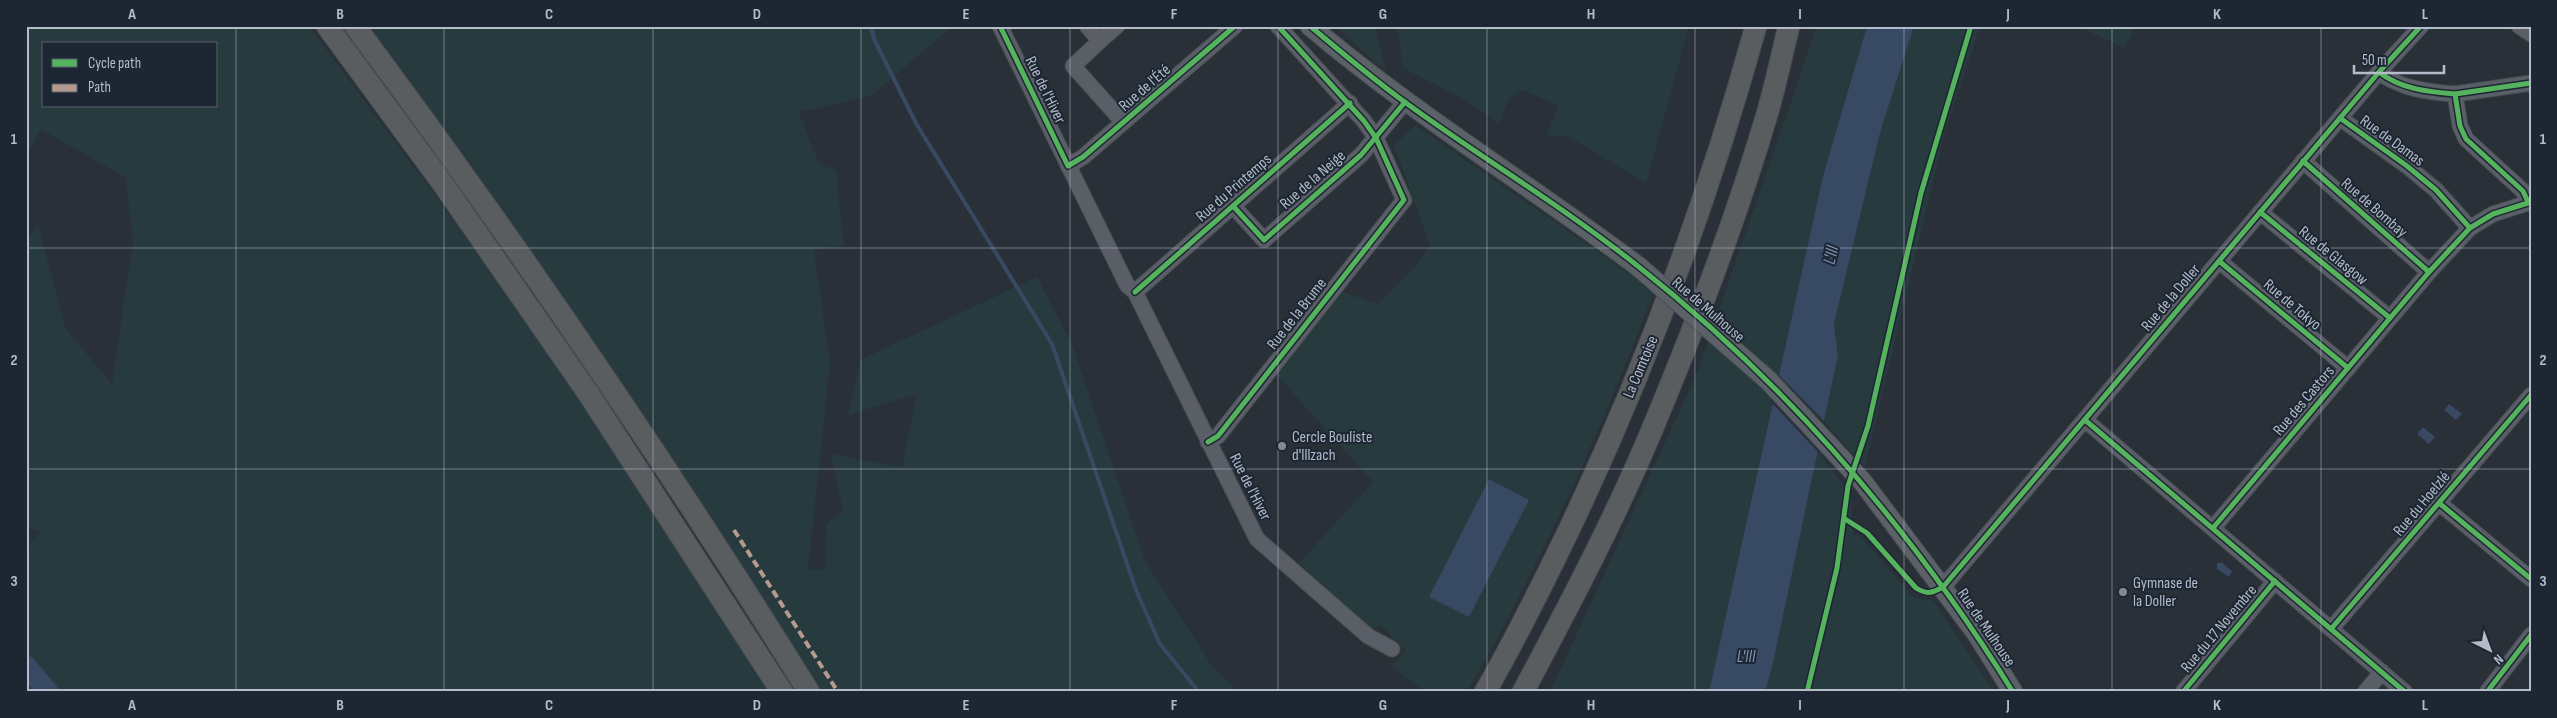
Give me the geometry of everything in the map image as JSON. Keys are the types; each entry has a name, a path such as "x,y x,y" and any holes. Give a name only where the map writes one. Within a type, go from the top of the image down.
{"highway":[{"path":"327,26 448,192 572,370 782,692"},
{"path":"355,26 474,190 584,349 690,506 809,692"},
{"name":"La Comtoise","path":"1485,692 1538,594 1594,478 1664,313 1716,163 1756,26"},
{"name":"La Comtoise","path":"1523,692 1585,573 1659,414 1731,224 1768,110 1789,26"},
{"path":"1768,110 1791,62 1803,26"}],"main road":[{"name":"Rue de Mulhouse","path":"1310,26 1405,102 1569,215 1639,266 1769,381 1862,481 1977,634 2013,692"}],"street":[{"name":"Rue de l'Hiver","path":"1000,26 1127,285 1135,292 1257,539 1368,636 1392,649"},
{"path":"1086,26 1100,42"},
{"path":"1117,26 1073,66 1123,122"},
{"name":"Rue de l'Été","path":"1068,166 1083,157 1235,26"},
{"path":"1278,26 1350,103 1376,138"},
{"name":"Rue de la Doller","path":"1943,587 2379,72 2421,26"},
{"path":"2518,26 2531,34"},
{"path":"2379,72 2387,78 2425,92 2455,94 2531,83"},
{"path":"2455,94 2460,126 2466,139 2523,191 2530,202"},
{"name":"Rue de la Neige","path":"1233,206 1264,240 1361,155 1405,102"},
{"name":"Rue du Printemps","path":"1135,292 1350,103"},
{"name":"Rue de Damas","path":"2340,118 2429,184 2470,228"},
{"name":"Rue de la Brume","path":"1208,442 1218,436 1404,200 1376,138"},
{"name":"Rue de Bombay","path":"2303,162 2429,272"},
{"name":"Rue des Castors","path":"2213,528 2429,272 2470,228 2493,214 2530,202"},
{"name":"Rue de Glasgow","path":"2260,212 2390,318"},
{"name":"Rue de Tokyo","path":"2219,260 2348,368"},
{"name":"Rue du Hoelzlé","path":"2331,629 2531,395"},
{"path":"2085,420 2405,692"},
{"path":"2439,503 2531,579"},
{"name":"Rue du 17 Novembre","path":"2187,690 2275,581"},
{"path":"2487,692 2531,635"},
{"path":"2366,692 2382,672"}],"green space":[{"path":"26,26 309,26 443,206 601,428 768,692 55,692 26,656 26,548 40,532 26,527 26,241 38,225 66,329 112,384 133,242 126,178 41,129 26,156"},
{"path":"366,26 953,26 871,96 799,112 819,164 836,170 844,246 814,250 830,363 808,570 825,569 826,524 843,512 831,454 902,467 917,394 848,415 860,360 1037,277 1072,344 1145,561 1213,668 1239,692 823,692 594,345"},
{"path":"1336,26 1375,26 1386,72"},
{"path":"1397,26 1689,26 1646,183 1569,137 1547,136 1558,105 1522,90 1510,97 1499,124 1465,100 1403,68"},
{"path":"1817,26 1867,26 1823,176 1709,692 1550,692 1698,371"},
{"path":"1914,26 1980,26 1945,132 1865,467 1824,421 1838,355 1834,324 1880,133"},
{"path":"2076,26 2135,26 2125,48"},
{"path":"1415,125 1634,277 1653,294 1591,446 1545,546 1467,692 1425,692 1392,666 1406,650 1382,626 1369,628 1299,563 1373,482 1276,374 1343,292 1378,304 1420,261 1430,246 1394,145"},
{"path":"1817,450 1851,495 1853,536 1858,533 1913,597 1934,601 1994,692 1765,692"}],"water":[{"name":"L'Ill","path":"1867,26 1914,26 1880,133 1834,324 1838,355 1773,663 1765,692 1709,692 1823,176"},
{"path":"2449,404 2462,414 2456,420 2444,410"},
{"path":"2423,427 2435,437 2429,444 2417,434"},
{"path":"1489,479 1529,500 1469,617 1429,597"},
{"path":"2221,562 2232,571 2229,577 2217,569 2217,564"}],"pier":[{"path":"1777,373 1826,423 1819,453 1771,402"}],"waterway":[{"path":"871,26 874,39 917,125 1052,344 1136,590 1160,644 1199,692"},
{"path":"26,666 48,692"}],"marked path":[{"path":"734,530 838,692"}],"cycle path":[{"path":"1000,26 1068,166 1083,157 1235,26"},
{"path":"1208,442 1218,436 1404,200 1376,138 1364,121 1278,26"},
{"path":"1310,26 1406,103 1611,245 1694,312 1746,360 1844,463 1890,517 1974,632 2013,692"},
{"path":"1807,692 1837,568 1848,486 1868,426 1921,193 1971,26"},
{"path":"1845,519 1867,533 1916,588 1923,592 1929,592 1943,587 2379,72 2421,26"},
{"path":"2379,72 2405,86 2425,91 2455,94 2460,126 2466,139 2523,191 2528,202"},
{"path":"2455,94 2531,83"},
{"path":"1233,206 1264,240 1361,155 1405,102"},
{"path":"1135,292 1350,103"},
{"path":"2340,118 2407,166 2436,190 2470,228"},
{"path":"2303,161 2429,272"},
{"path":"2213,528 2429,272 2470,228 2493,214 2531,202"},
{"path":"2260,212 2390,318"},
{"path":"2219,261 2348,368"},
{"path":"2331,629 2531,395"},
{"path":"2085,420 2405,692"},
{"path":"2439,503 2531,579"},
{"path":"2183,692 2275,581"},
{"path":"2487,692 2531,635"}],"place":[{"name":"Cercle Bouliste d'Illzach","path":"1282,446"},
{"name":"Gymnase de la Doller","path":"2123,592"}]}
